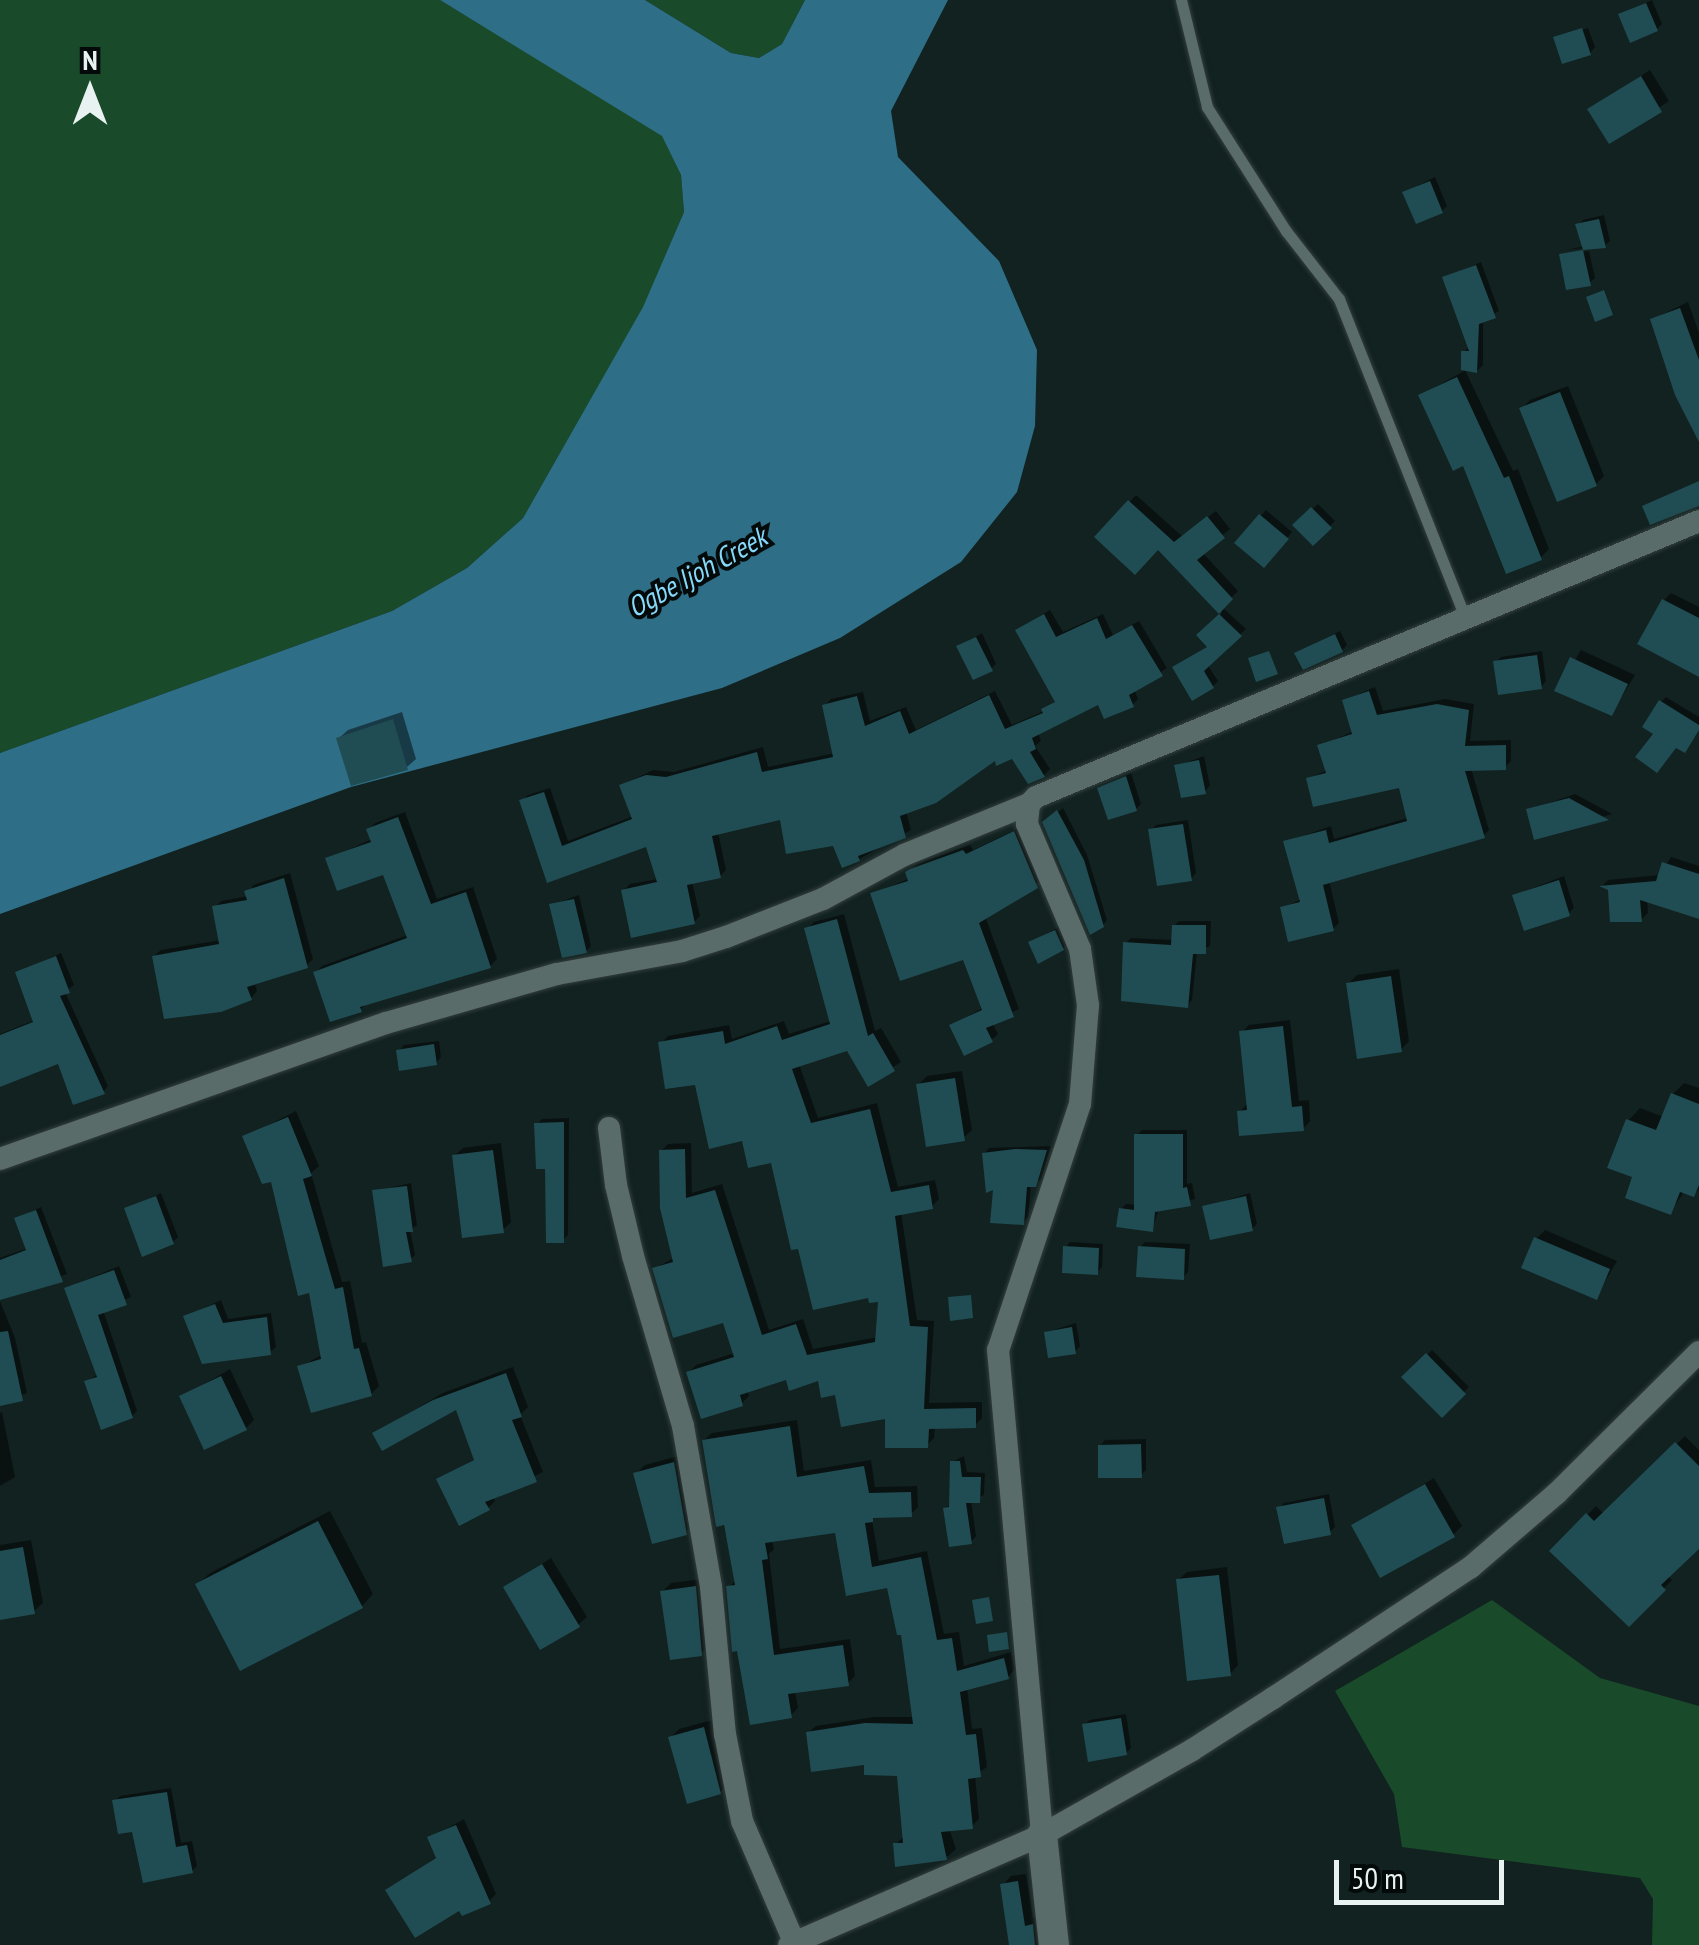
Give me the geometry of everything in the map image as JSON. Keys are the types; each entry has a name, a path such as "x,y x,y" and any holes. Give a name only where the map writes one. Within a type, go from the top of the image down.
{"street":[{"path":"0,1159 386,1023 556,974 682,951 726,937 823,898 904,855 1029,804 1036,797 1699,521"},
{"path":"1029,804 1027,824 1080,949 1088,1004 1080,1104 998,1350 1054,1945"},
{"path":"608,1128 633,1256 683,1426 712,1586 724,1734 742,1821 792,1944 1042,1835 1192,1750 1471,1567 1557,1493 1699,1352"}],"lane":[{"path":"1181,0 1208,107 1286,230 1339,299 1466,618"}],"green space":[{"path":"0,0 440,0 662,135 681,175 684,212 643,308 523,518 467,568 392,611 0,753"},
{"path":"645,0 805,0 782,44 759,58 731,53"},
{"path":"1492,1600 1600,1678 1699,1706 1699,1945 1652,1945 1653,1899 1640,1878 1402,1847 1394,1794 1335,1691"}],"water":[{"name":"Ogbe Ijoh Creek","path":"440,0 645,0 731,53 759,58 782,44 805,0 948,0 891,111 898,157 999,261 1037,350 1035,426 1017,492 961,562 840,638 722,688 351,787 0,914 0,753 392,611 467,568 523,518 643,307 684,212 681,175 662,136"}],"building":[{"path":"1646,3 1658,31 1630,43 1618,14"},
{"path":"1582,28 1591,55 1562,64 1553,37"},
{"path":"1641,76 1662,112 1609,144 1587,109"},
{"path":"1430,181 1443,213 1416,224 1402,192"},
{"path":"1599,219 1606,248 1583,250 1575,224"},
{"path":"1583,250 1591,286 1566,290 1559,254"},
{"path":"1476,265 1496,318 1479,324 1477,373 1461,370 1461,351 1469,351 1442,277"},
{"path":"1604,290 1613,315 1595,322 1586,297"},
{"path":"1680,308 1699,360 1699,442 1675,395 1650,319"},
{"path":"1457,377 1504,478 1509,476 1542,560 1506,574 1463,466 1453,471 1418,395"},
{"path":"1560,392 1597,486 1557,502 1519,408"},
{"path":"1699,481 1699,506 1650,525 1642,506"},
{"path":"1128,500 1174,542 1207,516 1225,538 1197,560 1233,599 1219,614 1158,550 1135,575 1094,537"},
{"path":"1311,507 1332,528 1313,546 1292,525"},
{"path":"1259,514 1289,539 1264,568 1234,543"},
{"path":"1662,599 1699,618 1699,677 1637,644"},
{"path":"1044,614 1056,637 1097,618 1106,639 1132,625 1163,676 1129,695 1134,707 1104,719 1098,705 1032,738 1036,749 1030,752 1045,777 1028,784 1012,759 996,766 995,761 936,803 900,816 906,838 858,856 860,861 842,868 833,846 786,854 780,820 712,836 721,878 687,885 695,924 631,938 621,890 657,882 646,847 547,883 519,800 544,792 562,846 632,819 619,785 646,775 666,777 757,752 762,772 833,757 822,705 857,696 865,726 900,711 909,734 989,695 1005,729 1043,713 1041,709 1055,702 1015,630"},
{"path":"1219,614 1242,636 1204,671 1214,688 1192,701 1172,667 1207,647 1196,635"},
{"path":"1335,634 1343,652 1303,670 1294,653"},
{"path":"976,637 993,671 973,680 956,646"},
{"path":"1269,651 1278,674 1256,682 1248,658"},
{"path":"1537,655 1542,689 1498,695 1493,661"},
{"path":"1570,657 1628,684 1612,716 1554,691"},
{"path":"1369,691 1377,715 1437,704 1469,710 1465,746 1506,745 1506,770 1465,771 1485,838 1323,885 1334,931 1288,942 1280,907 1300,902 1283,841 1326,830 1329,843 1407,821 1399,788 1313,807 1306,778 1326,773 1317,745 1352,734 1342,700"},
{"path":"1659,700 1699,725 1699,730 1685,753 1676,748 1657,773 1635,757 1653,734 1642,727"},
{"path":"393,719 408,770 351,786 336,738"},
{"path":"1199,760 1206,794 1181,798 1174,765"},
{"path":"1126,776 1137,811 1108,820 1097,788"},
{"path":"1569,798 1609,820 1534,840 1526,809"},
{"path":"1057,810 1084,860 1104,927 1090,935 1042,822"},
{"path":"398,817 431,904 466,892 491,968 360,1007 362,1012 330,1022 313,972 407,938 383,875 337,891 325,858 371,842 366,829"},
{"path":"1183,824 1192,881 1157,886 1148,829"},
{"path":"1014,831 1038,888 979,923 1014,1017 986,1028 993,1042 964,1056 949,1025 982,1010 963,960 900,981 870,893 908,881 905,872 910,869 963,850 966,854"},
{"path":"1662,862 1699,874 1699,919 1640,900 1642,922 1610,922 1608,890 1599,886 1656,881"},
{"path":"284,878 308,968 247,987 252,1000 221,1012 164,1019 152,956 219,944 212,906 247,900 244,891"},
{"path":"1559,880 1570,916 1524,931 1512,895"},
{"path":"574,899 587,953 562,958 549,904"},
{"path":"837,919 868,1036 873,1033 895,1071 868,1087 847,1051 792,1069 811,1123 870,1109 891,1192 929,1185 933,1209 895,1216 910,1326 928,1327 924,1409 976,1408 976,1428 929,1429 928,1448 885,1448 885,1419 841,1427 835,1395 821,1398 818,1381 789,1391 786,1380 740,1395 743,1406 701,1419 686,1372 734,1357 723,1323 673,1338 652,1268 673,1262 660,1208 659,1150 685,1149 686,1198 715,1190 762,1335 796,1324 807,1355 875,1342 878,1302 869,1303 868,1298 813,1310 798,1249 791,1250 771,1163 748,1168 742,1141 709,1149 695,1085 665,1089 658,1042 723,1031 725,1044 777,1026 782,1040 830,1024 804,928"},
{"path":"1172,925 1206,925 1206,954 1193,954 1188,1008 1121,1001 1123,942 1171,945"},
{"path":"1055,930 1064,950 1038,964 1028,942"},
{"path":"56,956 70,993 60,996 105,1094 73,1105 58,1064 0,1087 0,1035 33,1022 15,972"},
{"path":"1391,976 1402,1052 1357,1059 1346,983"},
{"path":"1283,1026 1292,1107 1302,1106 1304,1131 1239,1136 1237,1111 1247,1110 1239,1031"},
{"path":"434,1044 437,1065 399,1071 396,1050"},
{"path":"955,1078 965,1141 926,1147 916,1084"},
{"path":"1671,1093 1699,1104 1699,1185 1694,1197 1680,1192 1671,1215 1625,1198 1632,1177 1607,1168 1626,1119 1656,1130"},
{"path":"288,1117 312,1176 303,1179 335,1289 343,1287 354,1349 359,1348 372,1396 311,1413 297,1366 321,1359 309,1293 298,1296 271,1182 262,1184 242,1136"},
{"path":"564,1122 564,1243 546,1243 545,1169 536,1169 534,1123"},
{"path":"1134,1134 1183,1134 1183,1188 1187,1187 1191,1206 1155,1212 1153,1232 1116,1227 1119,1208 1134,1210"},
{"path":"493,1150 504,1233 462,1238 452,1155"},
{"path":"1047,1150 1036,1187 1027,1187 1024,1225 990,1223 993,1190 986,1193 982,1153"},
{"path":"407,1186 413,1232 406,1232 412,1262 383,1267 372,1190"},
{"path":"156,1196 174,1244 142,1257 124,1208"},
{"path":"1246,1196 1253,1231 1210,1240 1202,1206"},
{"path":"36,1210 63,1282 0,1300 0,1260 26,1250 14,1218"},
{"path":"1534,1237 1610,1269 1597,1300 1521,1268"},
{"path":"1063,1246 1099,1248 1098,1275 1062,1273"},
{"path":"1138,1246 1185,1249 1184,1280 1136,1277"},
{"path":"114,1270 127,1305 98,1315 133,1418 101,1430 84,1381 97,1377 64,1288"},
{"path":"971,1295 973,1318 950,1321 948,1297"},
{"path":"215,1304 223,1323 267,1317 271,1355 202,1364 183,1316"},
{"path":"1072,1327 1076,1354 1048,1358 1044,1332"},
{"path":"8,1331 23,1401 0,1406 0,1332"},
{"path":"1426,1353 1466,1394 1442,1418 1401,1377"},
{"path":"506,1373 522,1417 512,1420 537,1482 485,1502 490,1510 459,1526 436,1479 474,1460 456,1410 382,1451 372,1433 433,1400"},
{"path":"221,1376 247,1430 204,1450 179,1396"},
{"path":"790,1426 797,1477 864,1466 869,1493 911,1492 912,1517 873,1518 873,1522 865,1523 872,1567 921,1557 937,1640 952,1638 957,1671 1004,1658 1009,1679 960,1692 966,1735 976,1734 981,1777 968,1779 973,1829 941,1832 947,1860 895,1867 893,1843 903,1843 897,1776 864,1775 864,1765 811,1772 806,1732 865,1723 913,1724 901,1635 897,1635 887,1588 846,1596 835,1533 765,1543 768,1559 762,1560 774,1655 843,1645 849,1686 788,1694 792,1718 750,1725 737,1651 732,1652 726,1586 735,1585 724,1525 716,1527 702,1440"},
{"path":"1675,1442 1699,1466 1699,1549 1661,1585 1666,1590 1629,1627 1549,1551 1586,1513 1594,1521"},
{"path":"1141,1444 1142,1478 1098,1478 1098,1445"},
{"path":"950,1461 960,1461 962,1477 981,1477 980,1503 966,1503 972,1544 949,1547 943,1508 949,1507"},
{"path":"674,1462 687,1535 652,1544 633,1473"},
{"path":"1425,1484 1455,1537 1380,1578 1351,1525"},
{"path":"1324,1498 1331,1535 1284,1544 1276,1507"},
{"path":"318,1521 363,1608 240,1671 195,1584"},
{"path":"23,1547 35,1614 0,1620 0,1551"},
{"path":"542,1564 580,1627 540,1650 503,1587"},
{"path":"1219,1575 1231,1676 1187,1681 1176,1579"},
{"path":"696,1586 702,1656 670,1660 660,1591"},
{"path":"989,1597 993,1621 976,1624 972,1600"},
{"path":"1007,1632 1009,1649 989,1652 987,1635"},
{"path":"1121,1718 1127,1755 1088,1762 1082,1724"},
{"path":"704,1727 721,1794 687,1804 668,1737"},
{"path":"167,1792 176,1847 187,1845 193,1873 143,1883 132,1832 118,1834 112,1800"},
{"path":"456,1825 491,1904 462,1916 459,1911 415,1938 385,1890 436,1858 427,1837"},
{"path":"1018,1881 1025,1926 1033,1924 1035,1945 1009,1945 1000,1884"}]}
